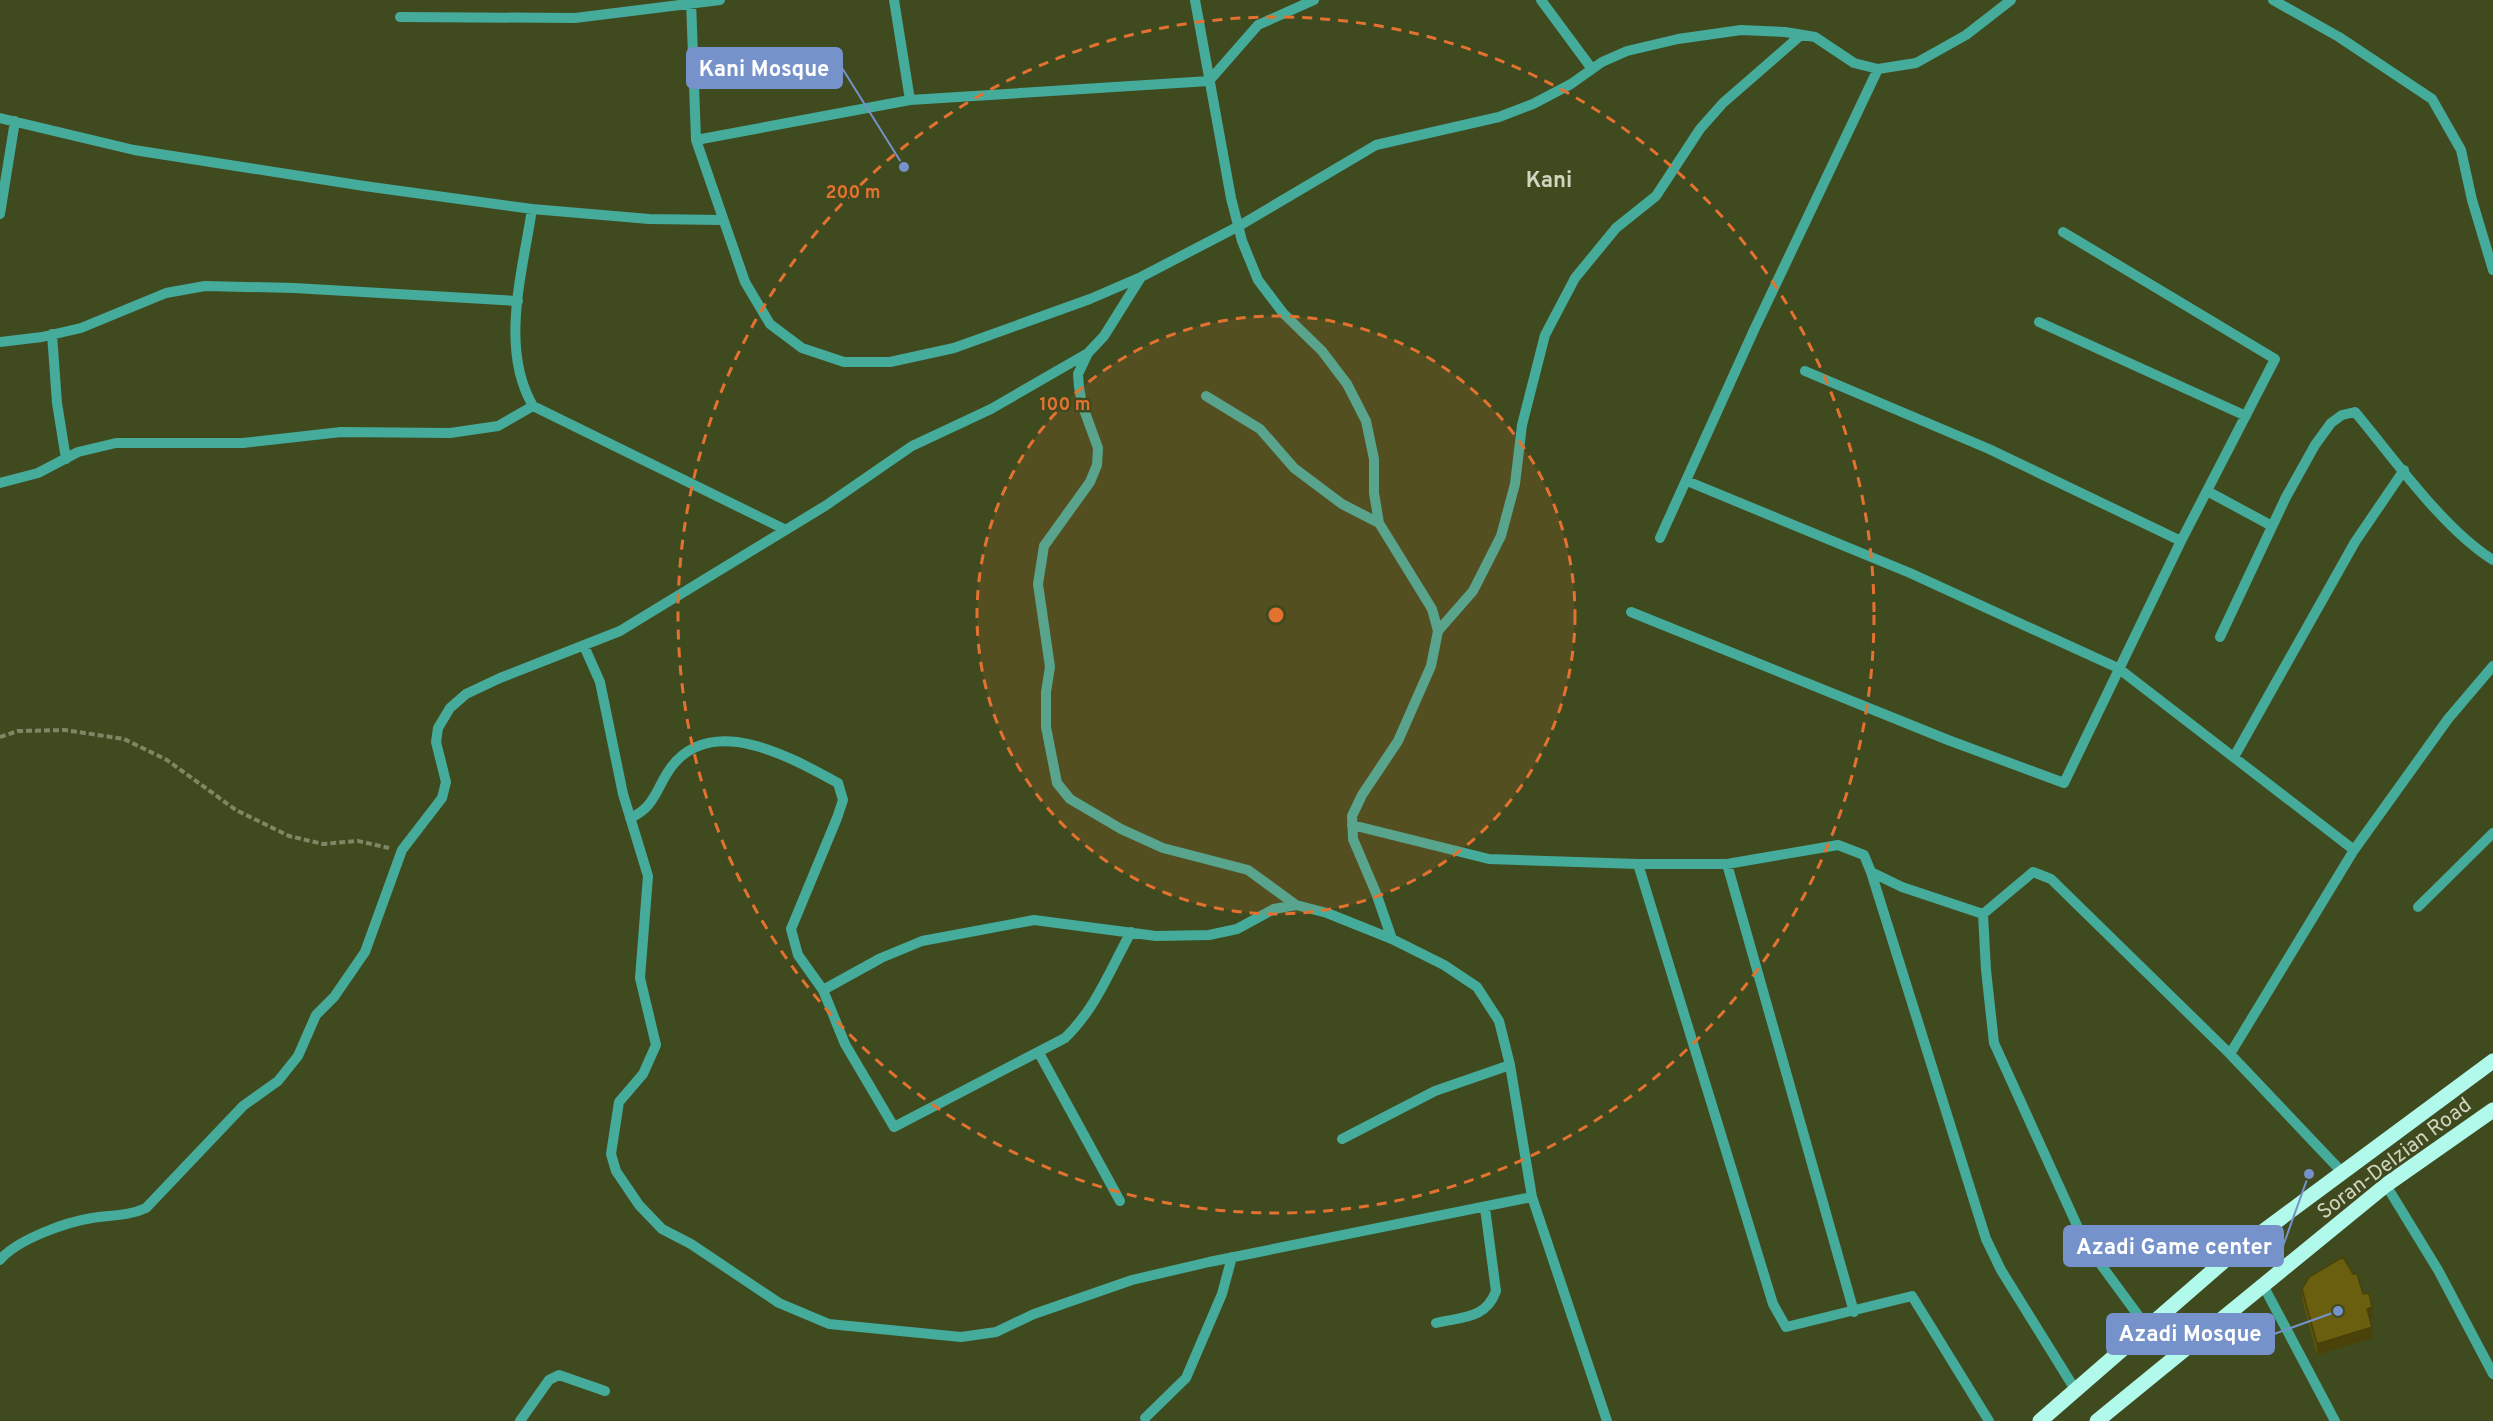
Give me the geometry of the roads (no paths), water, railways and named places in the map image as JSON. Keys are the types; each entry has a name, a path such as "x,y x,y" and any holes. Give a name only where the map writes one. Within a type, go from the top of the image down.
{"main road":[{"name":"Soran-Delzian Road","path":"2040,1421 2146,1326 2231,1255 2493,1061"},
{"name":"Soran-Delzian Road","path":"2105,1419 2386,1185 2493,1110"}],"street":[{"path":"400,17 575,18 720,0"},
{"path":"894,0 910,100"},
{"path":"1195,0 1239,226 1258,280 1283,313 1322,351 1347,384 1366,422 1374,459 1374,493 1379,523 1432,609 1438,631 1431,666 1398,741 1362,795 1352,816 1353,840 1376,893 1392,939"},
{"path":"696,140 910,100 1209,81 1258,25 1314,0"},
{"path":"1541,0 1592,69"},
{"path":"691,3 696,140 722,220 746,282 770,324 802,348 844,362 890,362 954,348 1090,299 1141,277 1239,226 1376,145 1498,117 1533,104 1627,51 1678,39 1741,30 1815,37 1854,63 1878,69 1916,63 1966,35 2012,0"},
{"path":"2273,0 2339,37 2432,99 2461,150 2472,200 2493,270"},
{"path":"1438,631 1473,591 1501,536 1515,484 1522,425 1545,335 1575,278 1616,228 1656,196 1700,129 1723,103 1801,35"},
{"path":"1660,538 1878,69"},
{"path":"0,118 134,150 532,209 649,219 722,220"},
{"path":"0,214 15,121"},
{"path":"532,209 514,332 520,373 526,395 533,406 786,530"},
{"path":"1631,612 1948,740 2064,783 2181,541 2275,359 2062,232"},
{"path":"0,1260 18,1246 59,1227 89,1218 134,1214 146,1208 243,1106 278,1081 298,1056 316,1015 334,997 365,952 402,850 442,798 446,782 436,742 438,728 450,708 466,694 500,678 620,631 786,530 912,446 991,409 1088,353 1104,336 1141,277"},
{"path":"0,342 81,328 166,293 205,286 294,288 518,301"},
{"path":"2039,322 2246,416"},
{"path":"52,334 57,403 66,459"},
{"path":"1088,353 1078,374 1079,387 1082,404 1098,448 1097,465 1090,482 1058,523 1044,546 1038,584 1050,667 1046,692 1046,727 1057,783 1070,800 1121,829 1163,848 1248,870 1296,905 1327,913 1392,939 1444,965 1477,987 1499,1021 1510,1065 1533,1197 1607,1421"},
{"path":"1805,371 1989,449 2181,541"},
{"path":"1206,396 1260,429 1294,468 1342,504 1379,523"},
{"path":"0,483 38,473 78,452 116,443 243,443 341,432 450,433 498,426 533,406"},
{"path":"2220,637 2272,526 2315,445 2331,423 2342,415 2355,412 2441,513 2481,552 2493,560"},
{"path":"2234,757 2355,542 2404,470"},
{"path":"1687,481 1910,573 2118,668 2354,850"},
{"path":"2206,491 2272,526"},
{"path":"584,646 600,682 630,818 648,876 640,978 656,1045 643,1074 619,1102 611,1154 616,1171 639,1205 662,1229 691,1244 779,1303 829,1324 961,1337 996,1332 1034,1314 1132,1280 1232,1257 1533,1197"},
{"path":"2230,1053 2354,850 2448,719 2493,666"},
{"path":"630,818 645,812 672,766 690,748 708,742 741,741 805,765 838,783 843,800 791,929 798,955 824,990 845,1044 894,1127 1065,1038 1082,1022 1098,998 1131,932"},
{"path":"1352,825 1489,859 1638,864 1727,864 1838,845 1864,855 1986,1239 2001,1270 2076,1390"},
{"path":"2418,907 2493,833"},
{"path":"1638,864 1773,1304 1786,1327 1912,1296 1989,1421"},
{"path":"1727,864 1854,1312"},
{"path":"1871,872 1902,887 1983,915"},
{"path":"1983,915 2033,872 2051,879 2230,1053 2342,1172"},
{"path":"824,990 881,958 922,942 1034,920 1156,936 1209,935 1237,929 1274,909 1296,905"},
{"path":"1983,915 1994,1043 2085,1243 2146,1326"},
{"path":"1039,1053 1120,1201"},
{"path":"1342,1139 1426,1095 1510,1065"},
{"path":"2386,1185 2438,1270 2493,1374"},
{"path":"1436,1323 1483,1312 1491,1304 1496,1291 1485,1208"},
{"path":"1145,1419 1186,1378 1222,1294 1232,1257"},
{"path":"2264,1287 2335,1421"},
{"path":"520,1421 549,1380 559,1375 605,1391"}],"place":[{"name":"Kani Mosque","path":"904,167"},
{"name":"Azadi Game center","path":"2309,1174"},
{"name":"Azadi Mosque","path":"2338,1311"}],"district":[{"name":"Kani","path":"1549,179"}]}
